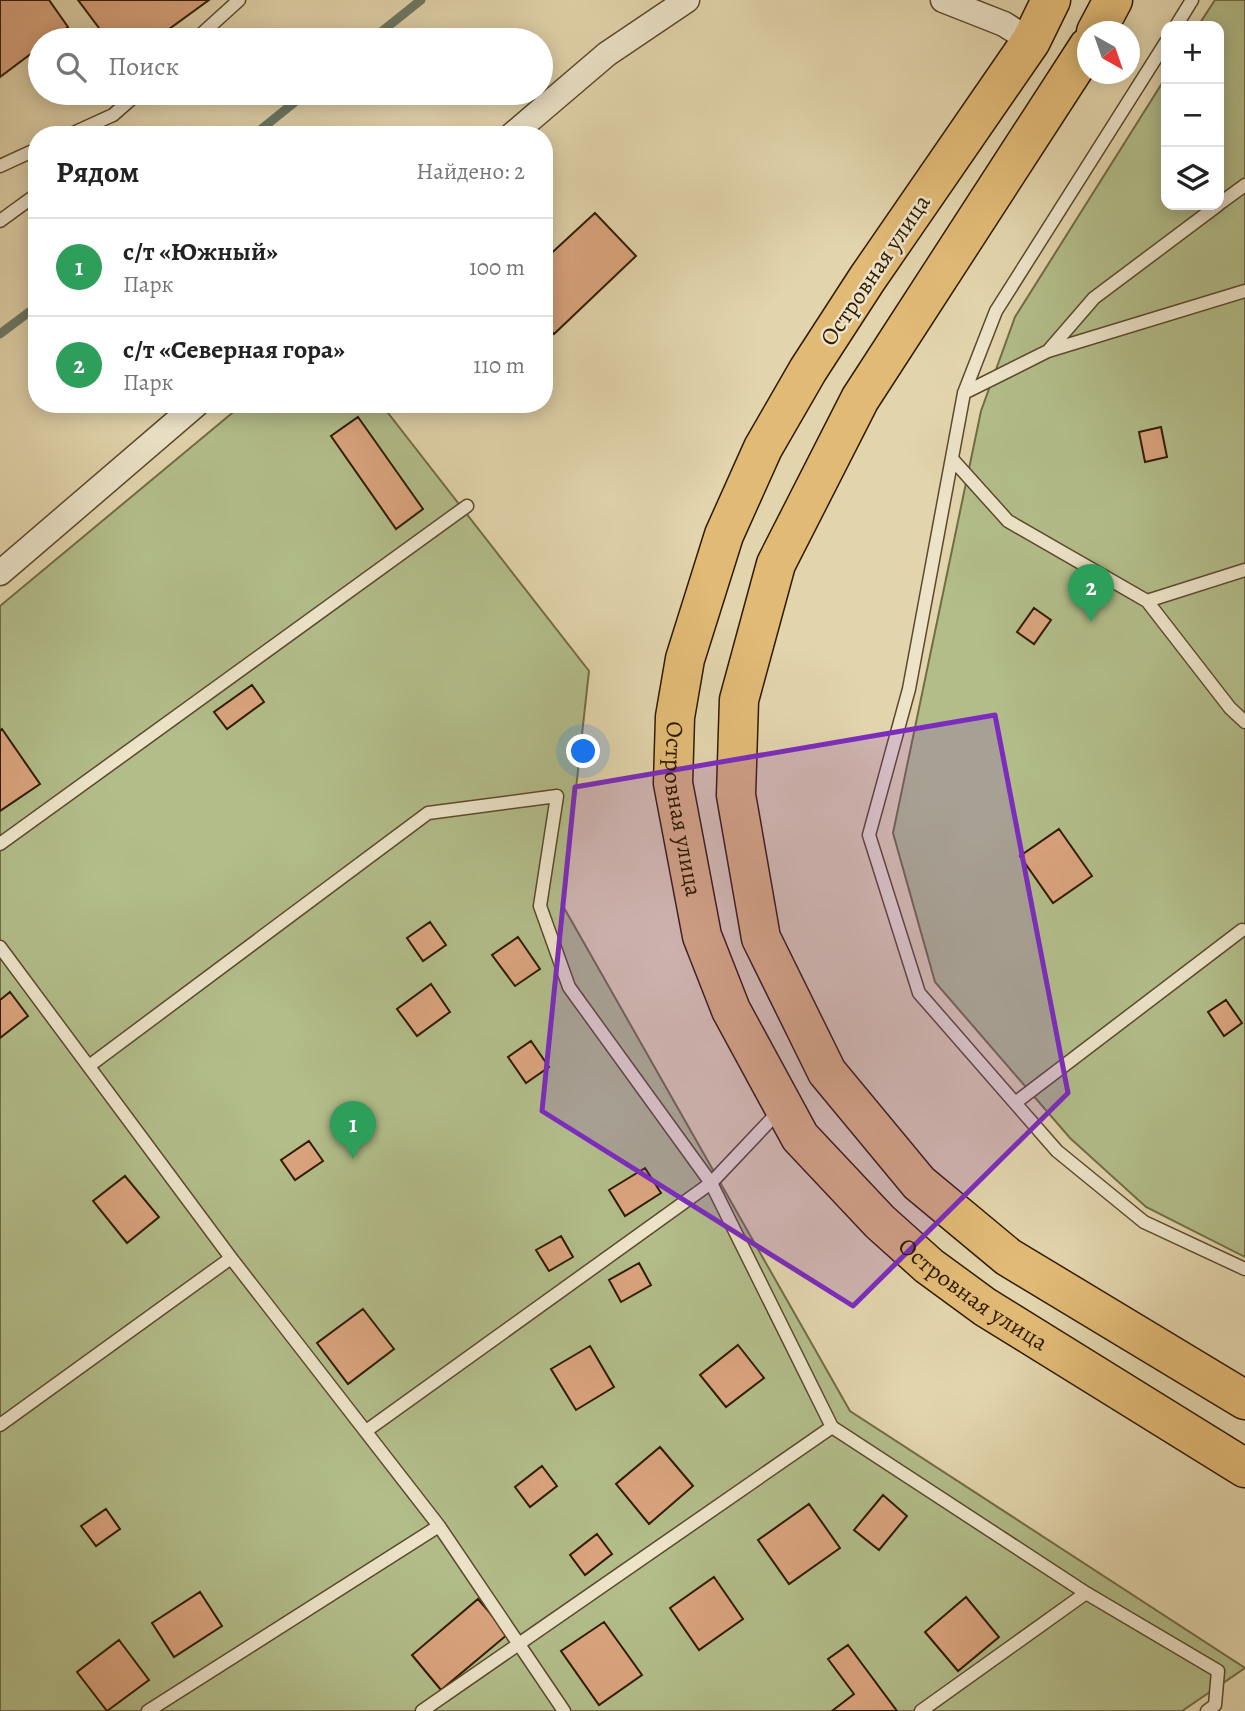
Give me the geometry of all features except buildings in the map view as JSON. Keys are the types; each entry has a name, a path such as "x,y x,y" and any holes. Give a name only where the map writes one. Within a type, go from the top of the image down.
{"main road":[{"name":"Островная улица","path":"1051,0 1031,41 867,279 808,370 763,448 724,535 685,659 675,717 673,783 702,936 731,1010 800,1137 880,1222 929,1265 985,1307 1245,1468"},
{"path":"1102,21 1113,0"},
{"name":"Островная улица","path":"1077,63 860,399 776,564 739,701 736,795 761,938 827,1072 911,1173 1008,1257 1245,1400"}],"street":[{"path":"553,100 607,54 687,0"},
{"path":"943,0 1004,24 1031,41"},
{"path":"523,126 547,105"},
{"path":"0,573 187,413"}],"lane":[{"path":"208,28 239,0"},
{"path":"1179,21 1192,0"},
{"path":"1161,50 996,311 964,393 954,461 909,689 869,835 919,993 1057,1151 1144,1222 1245,1269"},
{"path":"105,126 124,105"},
{"path":"89,126 113,115"},
{"path":"0,166 28,153"},
{"path":"1224,201 1245,185"},
{"path":"0,221 28,201"},
{"path":"1048,351 1094,298 1211,210"},
{"path":"964,393 1048,351 1245,291"},
{"path":"954,461 1008,521 1147,601 1230,708 1245,722"},
{"path":"0,844 467,506"},
{"path":"1147,601 1245,570"},
{"path":"89,1066 428,813 557,796 540,906 569,987 711,1183 832,1427 1086,1593 1218,1671 1214,1705 1206,1711"},
{"path":"1015,1103 1242,930"},
{"path":"0,947 232,1258 439,1526 564,1711"},
{"path":"366,1431 711,1183 784,1106"},
{"path":"0,1425 232,1258"},
{"path":"422,1711 832,1427"},
{"path":"148,1711 439,1526"},
{"path":"921,1711 1086,1593"}],"highlighted area":[{"path":"995,715 1068,1093 853,1306 542,1111 575,787"}],"green space":[{"path":"1215,0 1245,0 1245,1257 1146,1207 1070,1138 935,982 893,833 981,411 1015,317 1161,85 1161,210 1224,210 1224,21 1201,21"},
{"path":"232,413 388,413 589,671 563,906 850,1411 1245,1668 1182,1711 0,1711 0,606"}],"waterway":[{"path":"386,28 421,0"},
{"path":"265,126 291,105"},
{"path":"0,334 28,313"}],"place":[{"name":"с/т «Северная гора»","path":"1091,622"},
{"name":"с/т «Южный»","path":"353,1159"}]}
